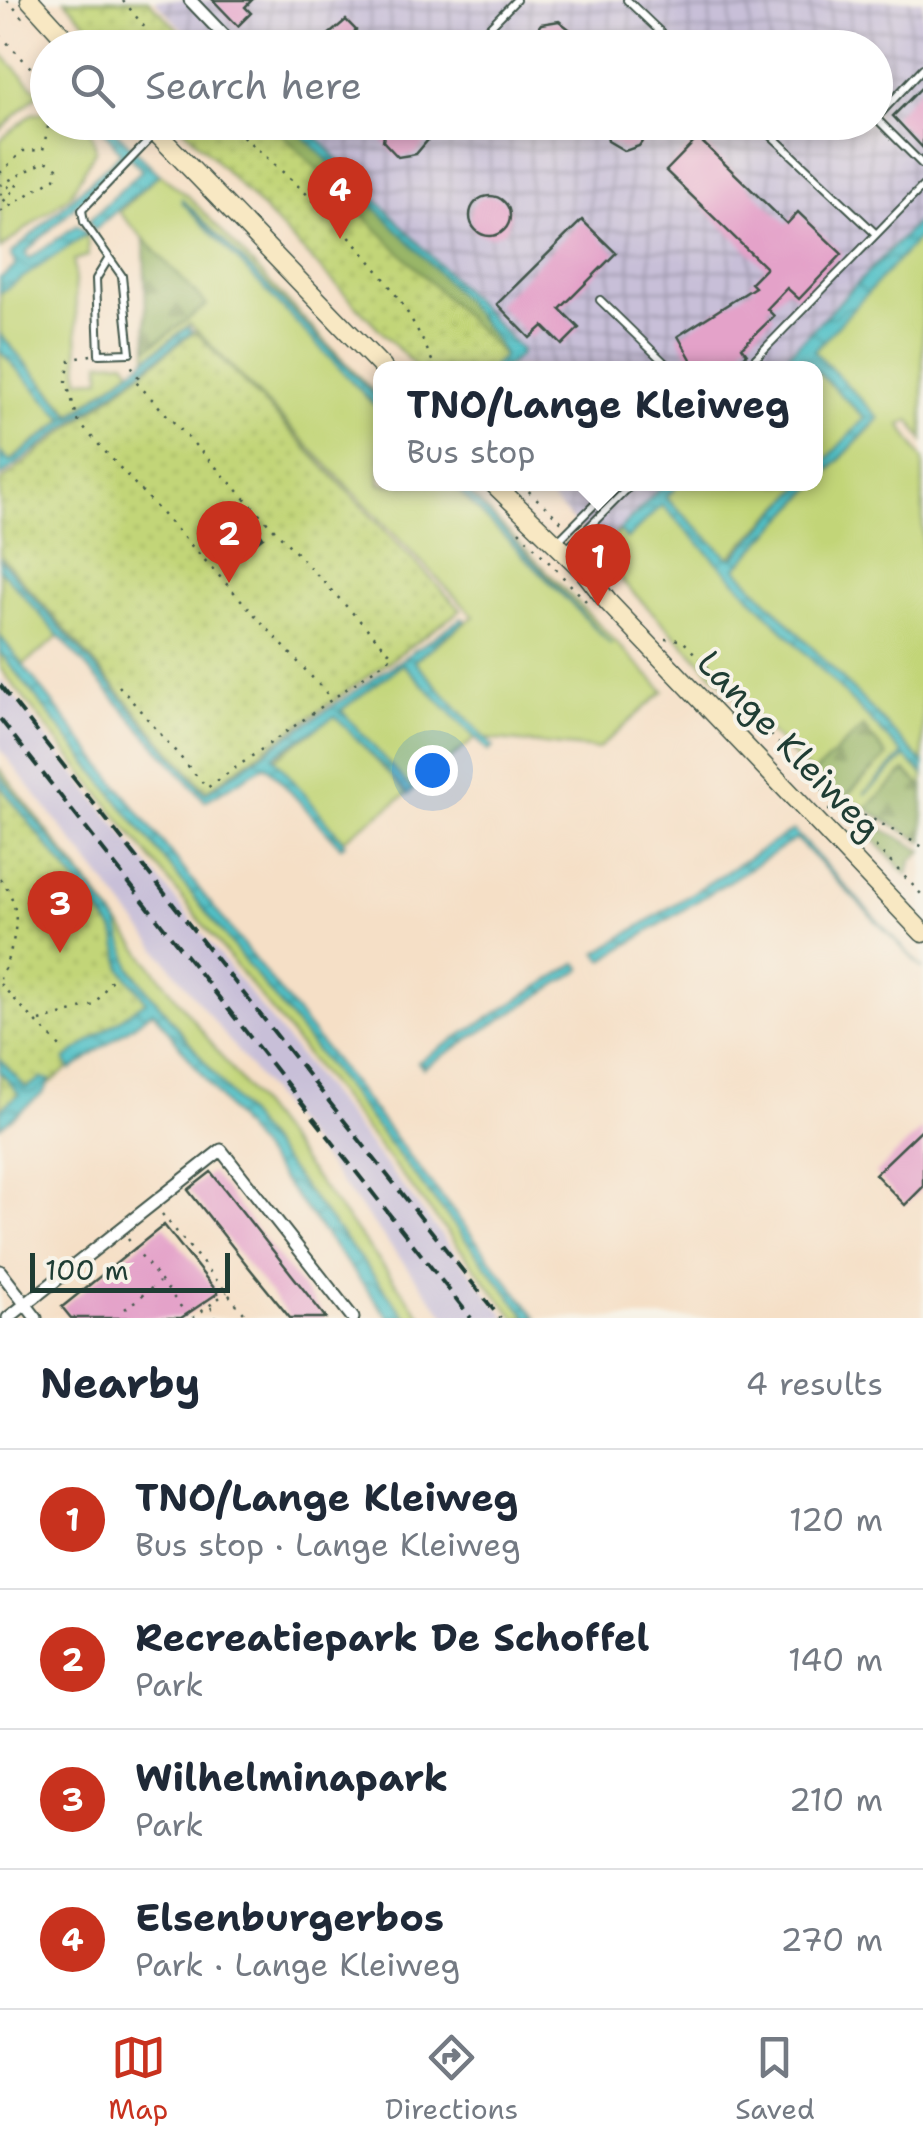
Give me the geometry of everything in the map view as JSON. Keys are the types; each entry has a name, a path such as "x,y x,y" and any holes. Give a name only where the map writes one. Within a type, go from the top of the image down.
{"street":[{"path":"30,0 58,30"},
{"path":"190,0 219,30"},
{"path":"168,140 376,361"},
{"name":"Lange Kleiweg","path":"501,491 594,595 608,602 923,933"},
{"path":"8,1318 221,1150 353,1318"},
{"path":"0,1271 36,1318"}],"lane":[{"path":"487,30 516,0"},
{"path":"627,0 658,30"},
{"path":"893,100 923,68"},
{"path":"893,135 923,165"},
{"path":"109,258 96,279 100,354 130,353 122,276 84,222 82,210 136,157 147,140"},
{"path":"776,140 875,233"},
{"path":"753,361 923,186"},
{"path":"600,300 663,361"},
{"path":"558,551 609,491"},
{"path":"558,551 624,491"}],"path":[{"path":"123,0 147,30"},
{"path":"0,36 30,67"},
{"path":"0,173 23,151 44,148 46,140"},
{"path":"246,140 368,254 422,336 432,361"},
{"path":"0,185 46,161 57,168 51,180 0,212"},
{"path":"0,195 12,183 18,186 0,205"},
{"path":"100,354 70,360 66,381 75,411 114,463 332,700"},
{"path":"120,686 207,788 393,656 135,381 132,368"},
{"path":"664,639 682,640 923,896"},
{"path":"841,810 869,816 923,847"},
{"path":"0,879 10,891 17,913 13,948 0,982 62,1050"},
{"path":"38,1022 94,1005 112,979"},
{"path":"155,1204 246,1317"},
{"path":"121,1230 192,1318 228,1291"},
{"path":"124,1309 160,1281"},
{"path":"210,1306 217,1318"},
{"path":"226,1318 231,1312"}],"shaded area":[{"path":"154,0 923,0 923,222 789,361 490,361 290,140 893,140 893,30 183,30"},
{"path":"543,491 664,491 605,553"},
{"path":"0,678 507,1318 447,1318 0,749"}],"green space":[{"path":"65,0 148,0 179,30 92,30"},
{"path":"0,52 30,84 30,102 0,130"},
{"path":"30,116 30,140 93,140 96,149 70,195 0,249 0,140"},
{"path":"196,140 288,140 504,356 499,361 410,361"},
{"path":"254,140 307,140 444,278 495,339 503,357"},
{"path":"159,174 188,196 373,392 182,199 373,404 373,491 459,491 611,644 468,491 664,691 598,749 486,739 414,661 474,616 190,324 147,358 147,349 206,305 119,212"},
{"path":"923,233 923,441 910,420 901,425 923,460 923,763 736,568 810,491 823,491 823,477 879,419 814,351"},
{"path":"87,234 88,256 74,260 79,380 101,379 101,362 125,361 131,370 72,414 0,334 0,293"},
{"path":"144,239 207,305 147,349"},
{"path":"195,331 461,610 206,791 0,555 0,482"},
{"path":"0,351 65,419 9,462 0,452"},
{"path":"823,377 865,418 823,463"},
{"path":"671,491 797,491 729,558 665,497"},
{"path":"662,504 904,754 864,794 906,756 923,774 923,787 905,771 866,809 857,803 841,806 839,803 887,756 863,727 812,775 609,568 600,550 619,531 627,539"},
{"path":"0,569 60,636 23,665 0,636"},
{"path":"0,652 528,1318 515,1318 0,668"},
{"path":"403,664 476,738 412,790 341,710"},
{"path":"335,715 407,794 343,840 273,760"},
{"path":"863,727 887,756 839,803 812,775"},
{"path":"0,769 423,1318 407,1318 137,976 127,962 118,923 0,775"},
{"path":"905,771 923,787 923,842 866,809"},
{"path":"0,785 115,932 122,969 149,1005 0,1122"},
{"path":"859,816 923,851 911,861 908,876 855,820"}],"water":[{"path":"111,140 124,140 159,174 94,230 89,220 142,170 128,156 25,253 29,259 77,225 87,234 0,293 0,278 16,266 11,254 121,153"},
{"path":"307,140 319,140 520,349 520,355 513,361 498,361 503,357 495,340 474,312"},
{"path":"182,202 373,394 373,404"},
{"path":"923,216 923,233 814,351 879,418 823,477 823,463 865,418 823,377 823,361 806,361 802,357 798,361 782,361"},
{"path":"188,327 192,332 0,477 0,452 10,462 65,420 0,351 0,334 70,414 67,419"},
{"path":"459,491 467,491 611,644"},
{"path":"657,491 672,491 666,498 729,558 797,491 809,491 736,568 923,763 923,774 905,757 864,795 903,754 662,505 627,539 619,531"},
{"path":"0,559 205,793 462,618 465,621 414,661 493,747 488,751 403,664 341,710 412,790 409,794 335,716 273,756 345,843 341,847 266,765 205,801 0,569"},
{"path":"0,636 537,1318 528,1318 0,652"},
{"path":"0,775 118,923 131,969 407,1318 389,1318 153,1011 71,1070 65,1060 69,1056 146,1001 122,969 115,932 0,785"},
{"path":"793,830 923,969 796,839 603,960 597,953"},
{"path":"577,963 582,969 423,1068 418,1062"},
{"path":"0,1059 26,1088 42,1078 50,1080 43,1093 0,1127 0,1109 19,1094 0,1071"}],"building":[{"path":"213,0 252,0 245,7 251,13 238,26"},
{"path":"346,20 356,30 334,30"},
{"path":"559,21 570,30 536,30 541,24"},
{"path":"923,86 923,148 893,116"},
{"path":"428,140 416,154 398,157 383,141"},
{"path":"608,140 643,140 625,151"},
{"path":"700,140 787,224 798,212 842,254 799,299 787,288 767,309 774,316 742,347 747,354 738,361 692,361 678,336 755,287 751,283 766,268 666,171"},
{"path":"490,196 504,202 510,216 504,230 490,236 476,230 470,216 476,202"},
{"path":"582,220 616,253 560,309 579,328 562,345 543,326 530,338 497,304"},
{"path":"250,519 263,537 246,550 232,534"},
{"path":"923,1128 923,1187 905,1205 875,1174"},
{"path":"211,1172 326,1318 290,1318 247,1265 188,1190"},
{"path":"164,1225 218,1293 181,1318 71,1318 62,1307"}],"railway":[{"path":"0,685 500,1318"},
{"path":"0,719 471,1318"}],"place":[{"name":"Elsenburgerbos","path":"340,239"},
{"name":"Recreatiepark De Schoffel","path":"229,583"},
{"name":"TNO/Lange Kleiweg","path":"598,606"},
{"name":"Wilhelminapark","path":"60,953"}]}
